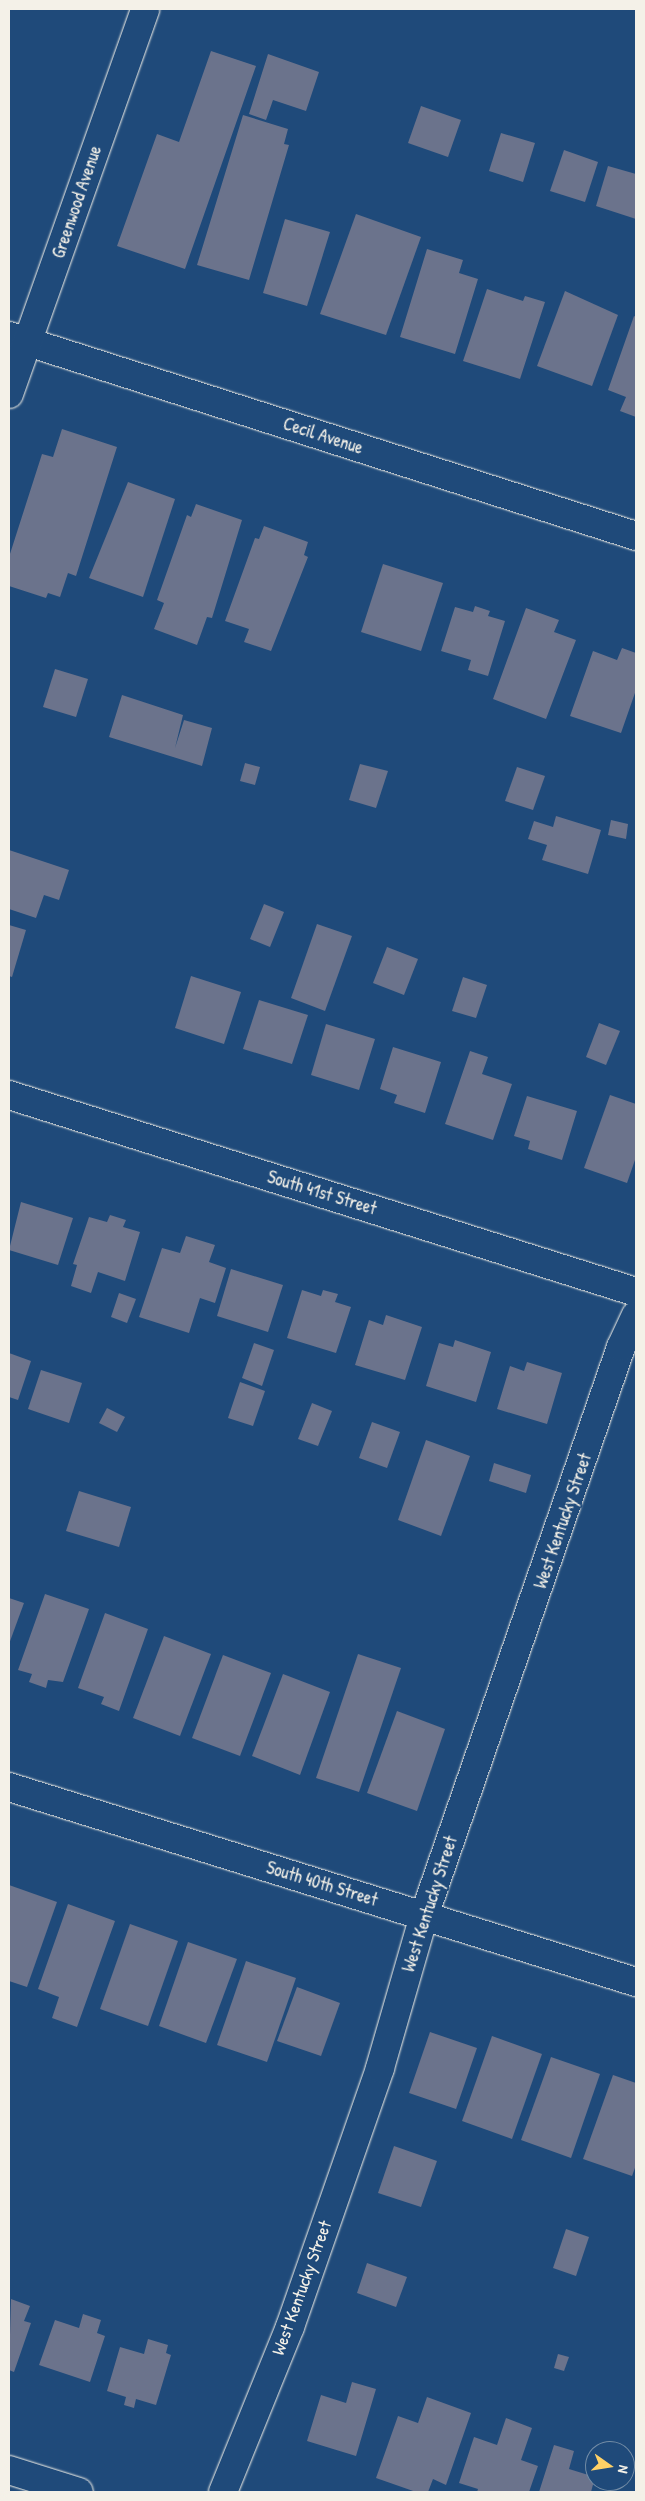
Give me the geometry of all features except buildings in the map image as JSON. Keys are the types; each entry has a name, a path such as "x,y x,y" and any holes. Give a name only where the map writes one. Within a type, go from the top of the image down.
{"street":[{"name":"Greenwood Avenue","path":"9,394 18,339 145,9"},
{"name":"Cecil Avenue","path":"18,339 636,536"},
{"name":"South 41st Street","path":"9,1095 636,1292"},
{"name":"West Kentucky Street","path":"223,2492 290,2327 380,2068 424,1916 621,1347 636,1315"},
{"name":"South 40th Street","path":"9,1787 636,1982"},
{"path":"9,2470 79,2492"}]}
